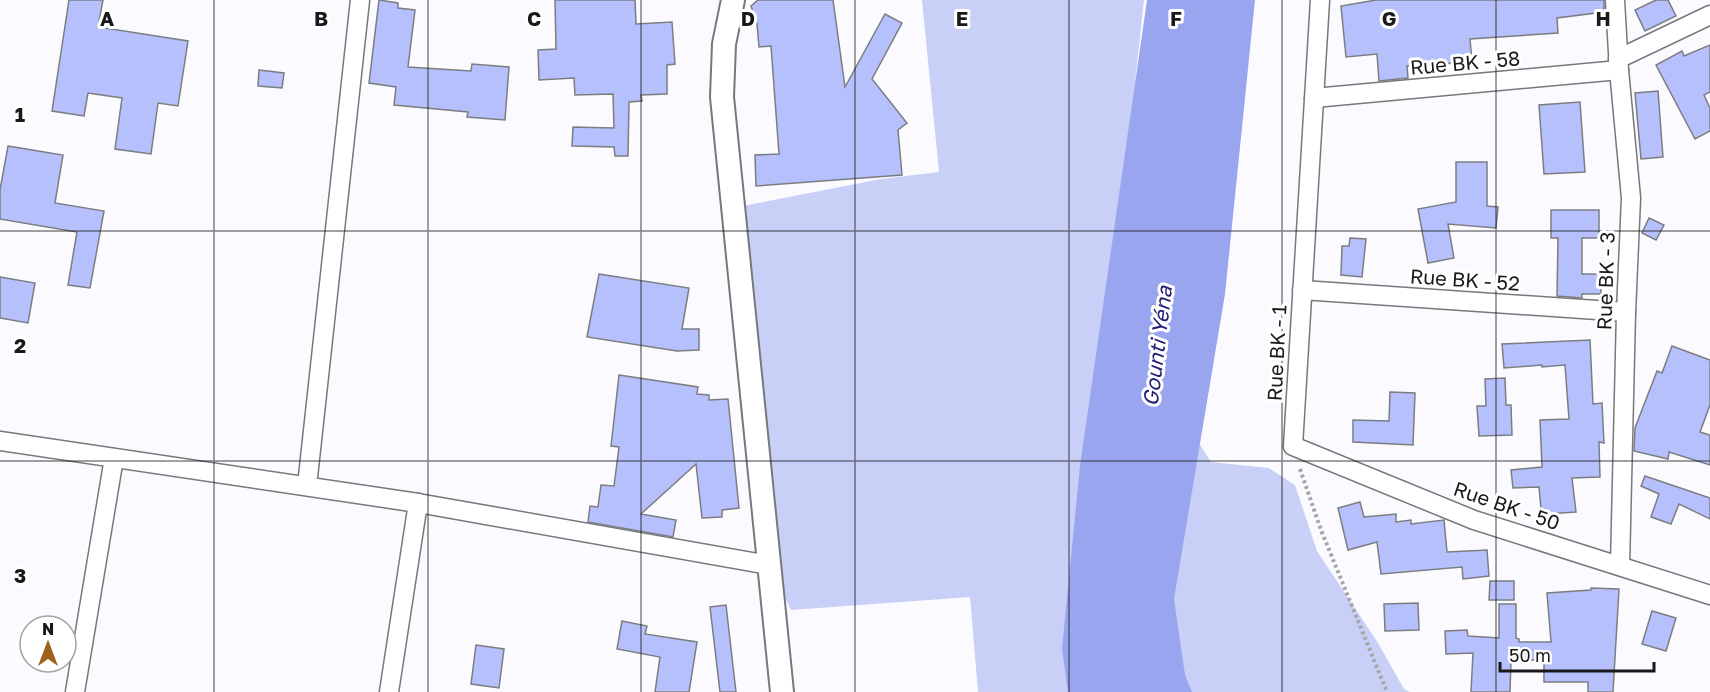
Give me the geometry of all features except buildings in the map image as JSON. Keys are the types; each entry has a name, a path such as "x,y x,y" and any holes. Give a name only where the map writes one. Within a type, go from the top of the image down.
{"street":[{"path":"307,486 360,0"},
{"path":"733,0 724,44 722,97 782,692"},
{"name":"Rue BK - 1","path":"1293,446 1320,0"},
{"name":"Rue BK - 3","path":"1615,0 1631,198 1620,566"},
{"name":"Rue BK - 58","path":"1314,98 1619,65 1710,15"},
{"name":"Rue BK - 52","path":"1302,291 1626,312"},
{"path":"0,441 418,503 769,565"},
{"name":"Rue BK - 50","path":"1293,446 1474,520 1710,595"},
{"path":"75,692 114,458"},
{"path":"389,692 418,503"}],"path":[{"path":"1293,446 1321,530 1387,692"}],"shaded area":[{"path":"922,0 1144,0 1133,101 1105,295 1211,462 1269,468 1295,485 1317,551 1378,643 1404,689 1410,692 978,692 970,597 791,610 782,592 743,206 881,179 939,172"}],"water":[{"name":"Gounti Yéna","path":"1147,0 1255,0 1225,294 1174,599 1185,675 1192,692 1068,692 1062,649 1080,466"}]}
